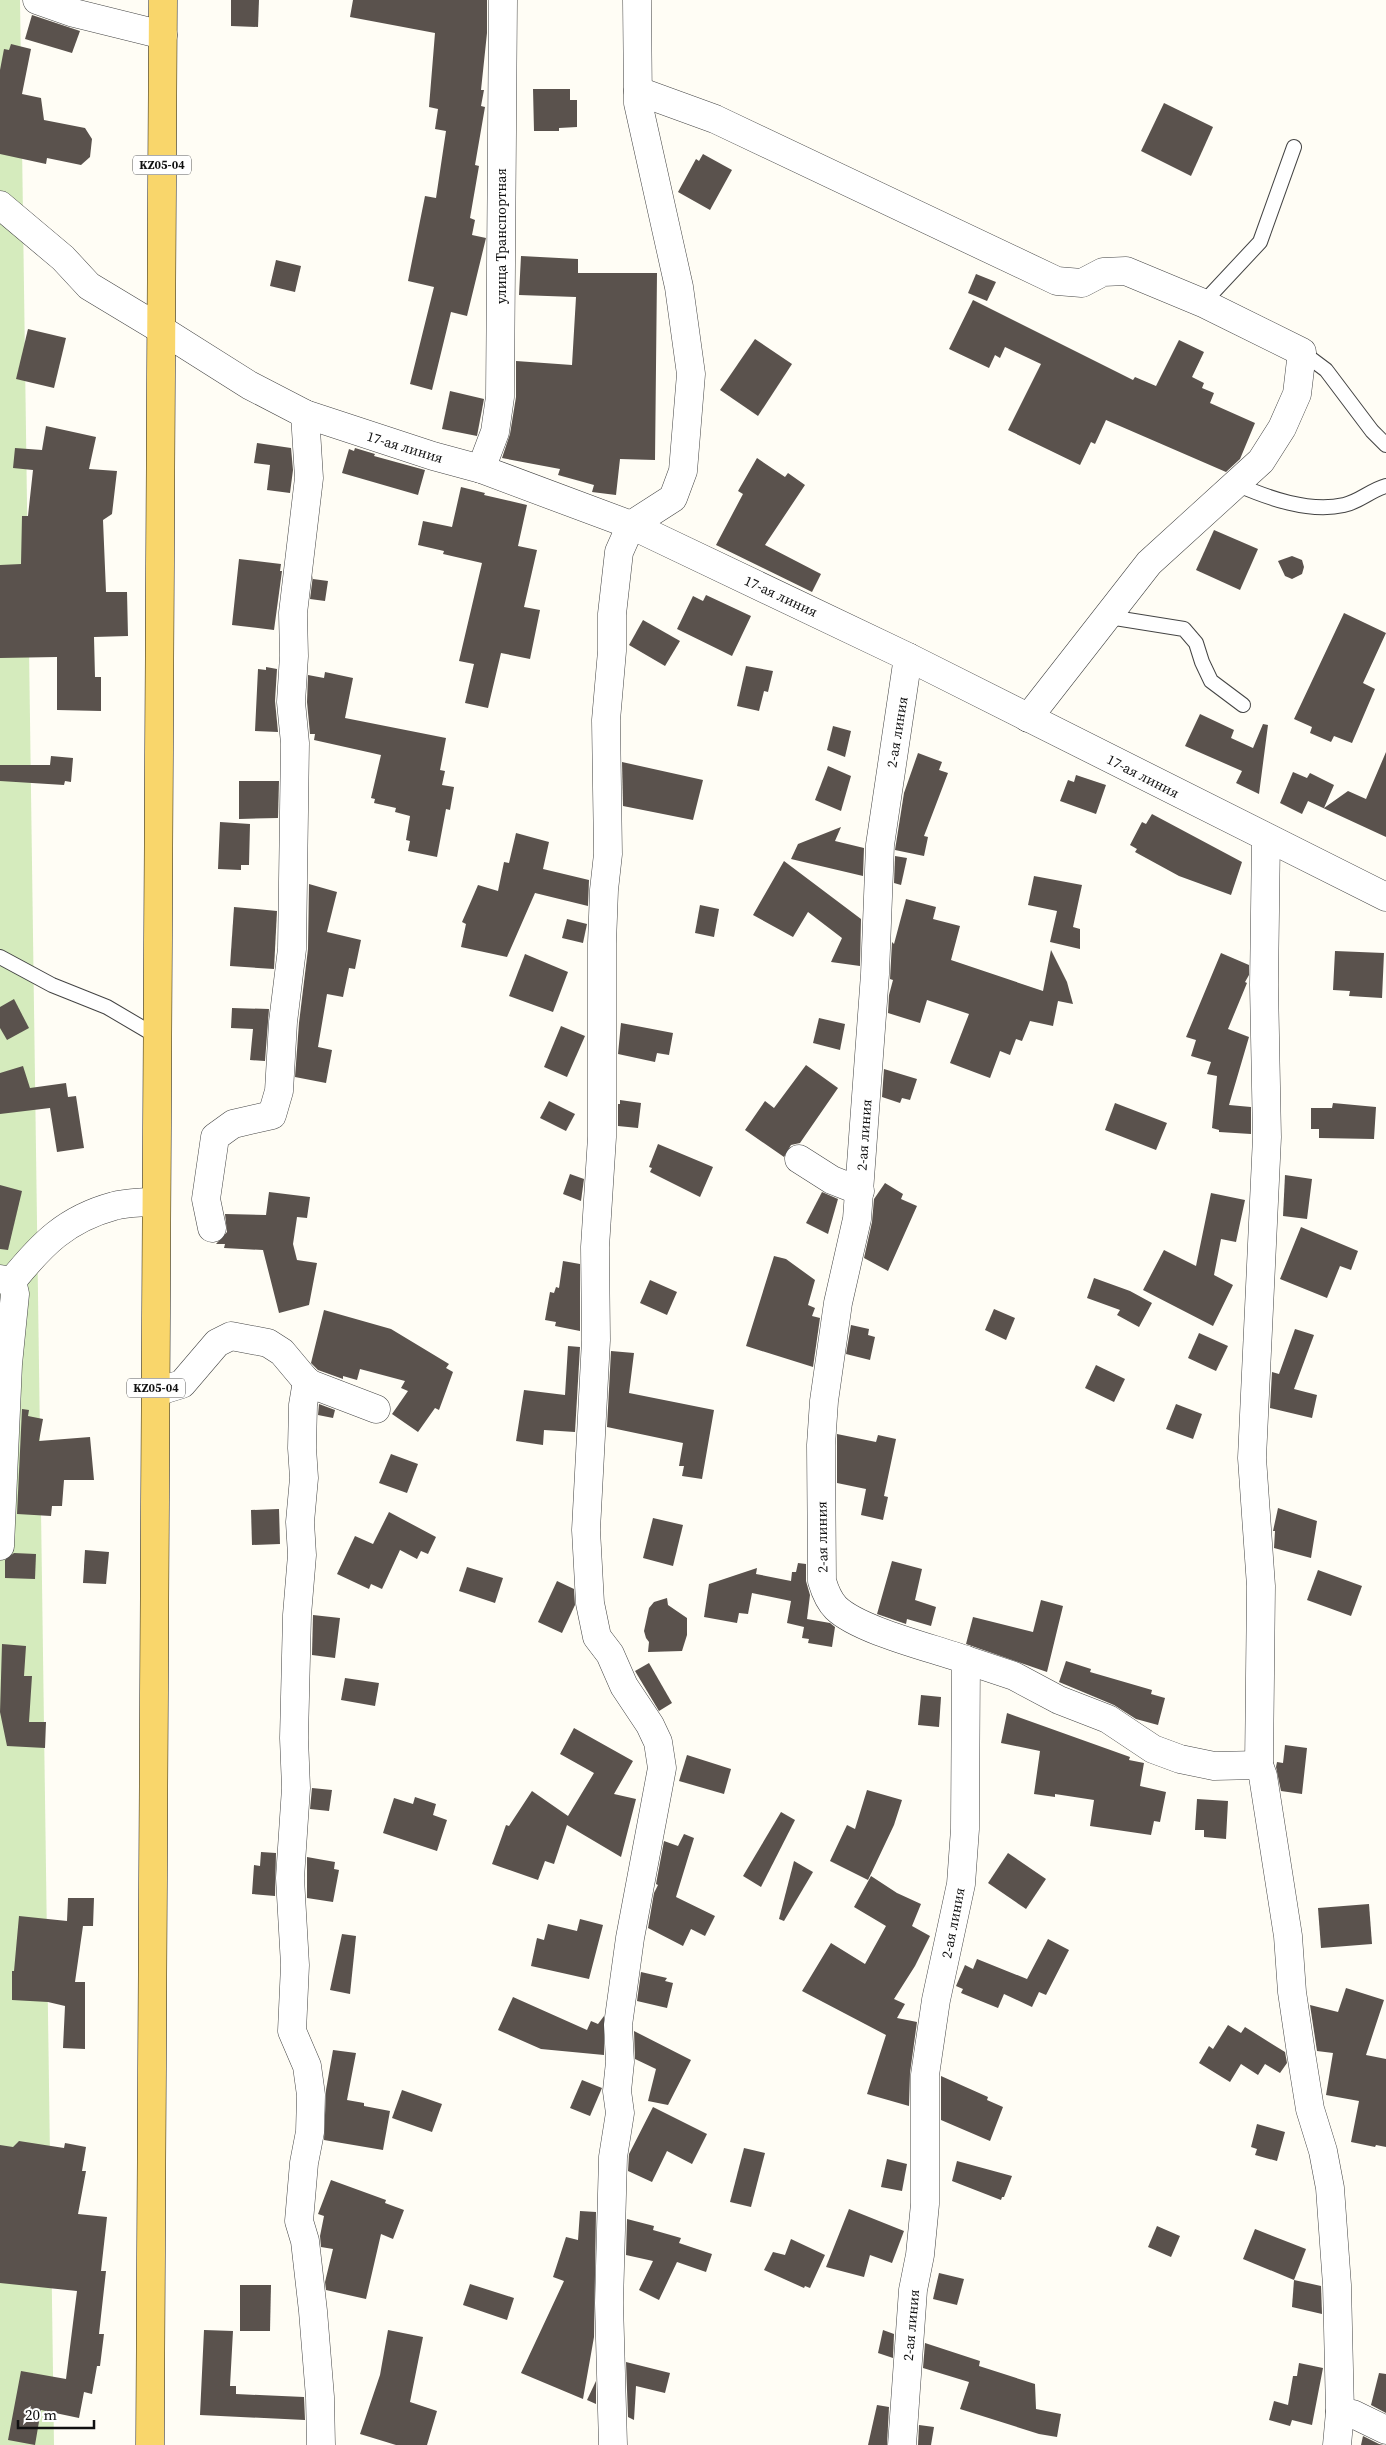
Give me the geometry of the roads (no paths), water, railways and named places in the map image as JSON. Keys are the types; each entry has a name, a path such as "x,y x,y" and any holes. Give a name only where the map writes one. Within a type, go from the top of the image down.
{"main road":[{"name":"KZ05-04","path":"150,2445 163,0"}],"street":[{"path":"37,0 74,13 163,35"},
{"name":"улица Транспортная","path":"481,469 495,432 500,397 503,0"},
{"path":"613,2445 610,2388 612,2339 610,2265 613,2157 620,2113 617,2091 620,2062 618,2025 630,1938 662,1768 658,1742 650,1725 624,1686 610,1654 597,1637 590,1604 586,1548 587,1490 593,1412 592,1381 596,1340 595,1247 602,1137 602,943 604,890 608,854 606,720 612,651 612,614 619,552 631,526 673,498 683,471 691,374 679,287 638,103 637,0"},
{"path":"638,91 715,119 1057,281 1082,282 1103,272 1126,271 1203,304 1302,352 1296,394 1282,428 1261,461 1149,563 1028,718"},
{"name":"17-ая линия","path":"0,205 63,258 89,286 249,385 306,414 433,456 481,469 631,526 908,657 1386,897"},
{"path":"212,1228 206,1199 216,1137 233,1124 272,1115 279,1091 283,1022 292,950 295,782 295,743 291,702 294,656 293,613 309,478 306,414"},
{"name":"2-ая линия","path":"902,2445 913,2290 920,2255 925,2204 926,2075 936,2000 961,1884 965,1829 966,1660 874,1629 848,1617 832,1602 822,1581 821,1444 824,1400 838,1303 857,1219 875,974 880,845 908,657"},
{"path":"1266,838 1264,985 1267,1137 1252,1458 1261,1586 1259,1765 1263,1776 1283,1898 1292,1992 1310,2109 1323,2151 1330,2188 1337,2285 1340,2412 1337,2445"},
{"path":"799,1159 832,1180 860,1191"},
{"path":"0,1546 8,1364 15,1294 6,1280 38,1249 76,1220 115,1206 156,1201"},
{"path":"156,1392 182,1384 217,1343 231,1336 268,1343 282,1352 307,1381 376,1409"},
{"path":"307,1381 303,1405 302,1448 304,1478 300,1522 302,1555 297,1615 294,1738 296,1788 290,1878 295,1965 292,2031 307,2066 311,2095 310,2132 304,2163 299,2221 305,2241 313,2311 320,2397 321,2445"},
{"path":"966,1660 1014,1676 1059,1700 1108,1719 1153,1749 1180,1759 1214,1766 1259,1765"},
{"path":"1340,2412 1353,2414 1386,2430"}],"lane":[{"path":"1203,304 1260,242 1294,147"},
{"path":"1302,352 1326,370 1372,431 1386,445"},
{"path":"1236,484 1272,500 1322,506 1345,505 1386,486"},
{"path":"1109,616 1184,629 1196,643 1211,681 1243,704"},
{"path":"0,957 52,985 107,1007 158,1037"}]}
